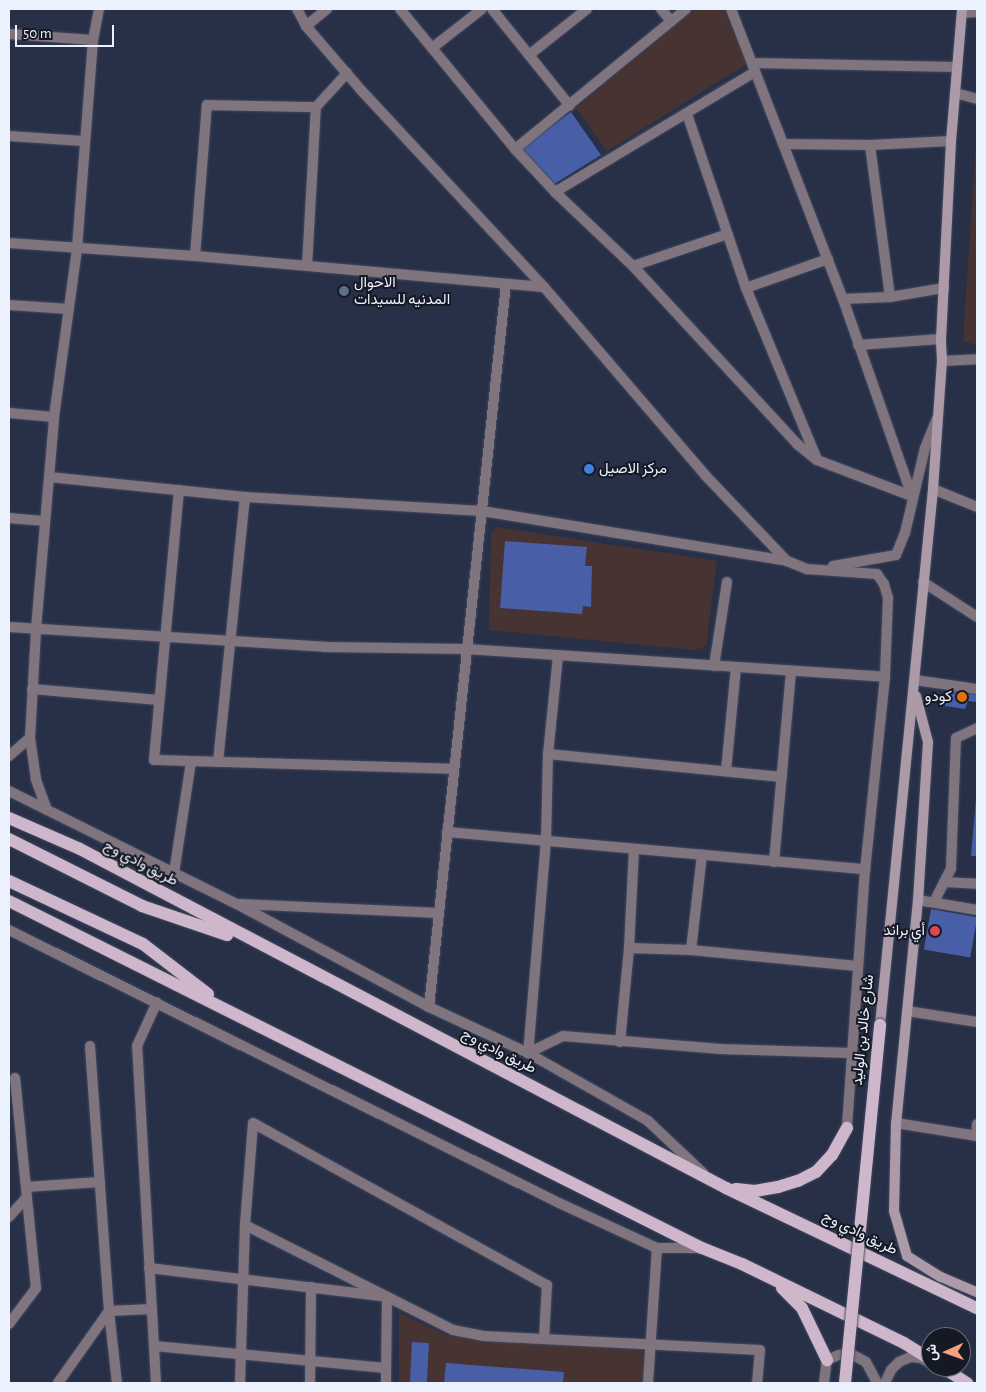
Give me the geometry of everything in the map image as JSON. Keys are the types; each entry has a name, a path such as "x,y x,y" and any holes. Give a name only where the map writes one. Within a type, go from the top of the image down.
{"main road":[{"name":"طريق وادي وج","path":"9,818 80,849 263,947 726,1188 977,1308"},
{"path":"9,839 142,906 263,947"},
{"path":"9,881 143,944 231,1012"},
{"path":"9,901 702,1248 742,1264 904,1342 921,1353"},
{"name":"شارع خالد بن الوليد","path":"845,1383 880,1025"},
{"path":"726,1188 755,1190 798,1182 816,1172 832,1155 846,1128"},
{"path":"742,1264 773,1280 792,1296 811,1323 827,1360"}],"street":[{"path":"47,810 36,779 30,738 32,689 44,521 54,417 77,248 83,141 93,40 99,9"},
{"path":"297,9 306,26 347,73 544,287 705,475 787,561"},
{"path":"306,26 327,9"},
{"path":"400,9 515,149 555,192 633,266 798,444 817,460 912,496"},
{"path":"432,48 482,9"},
{"path":"492,9 570,106"},
{"path":"529,55 587,9"},
{"path":"661,9 671,21"},
{"path":"515,149 570,106 686,9"},
{"path":"730,9 843,299 912,496"},
{"path":"962,11 977,12"},
{"name":"شارع خالد بن الوليد","path":"880,1025 915,683 923,582 934,489 942,361 941,339 951,141 962,11"},
{"path":"9,34 93,40"},
{"path":"555,192 687,114 753,68 958,67"},
{"path":"306,266 316,107 347,73"},
{"path":"955,93 977,99"},
{"path":"195,256 207,105 316,107"},
{"path":"687,114 746,288 817,460"},
{"path":"9,136 83,141"},
{"path":"783,144 870,145 951,141"},
{"path":"870,145 890,297"},
{"path":"633,266 728,234"},
{"path":"9,243 195,256 544,287"},
{"path":"746,288 828,259"},
{"path":"429,1007 506,284"},
{"path":"843,299 890,297 944,288"},
{"path":"9,305 69,309"},
{"path":"858,345 941,339"},
{"path":"942,361 977,359"},
{"path":"9,413 54,417"},
{"path":"807,569 850,564 896,555 903,540 912,496 920,477 925,448 938,415"},
{"path":"49,477 245,497 482,512 787,561 807,569 877,574 888,598 885,677 865,869 846,1128"},
{"path":"934,489 977,507"},
{"path":"180,490 154,760 454,769"},
{"path":"218,762 245,497"},
{"path":"9,518 44,521"},
{"path":"714,666 727,582"},
{"path":"923,582 977,618"},
{"path":"9,627 165,639 324,647 466,650 885,677"},
{"path":"528,1053 546,840 548,754 558,656"},
{"path":"726,772 736,667"},
{"path":"774,862 791,671"},
{"path":"977,688 915,683 928,742 918,900 896,1123 894,1211 907,1256 941,1277 977,1292"},
{"path":"32,689 159,700"},
{"path":"934,902 951,868 956,738 977,728"},
{"path":"9,756 30,738"},
{"path":"548,754 782,777"},
{"path":"174,873 191,762"},
{"path":"9,792 237,904 429,1007 528,1053 648,1122 712,1180"},
{"path":"447,832 865,869"},
{"path":"620,1042 629,948 634,849"},
{"path":"691,950 702,855"},
{"path":"944,882 977,884"},
{"path":"918,900 977,910"},
{"path":"237,904 439,914"},
{"path":"9,930 558,1203 657,1248 702,1248"},
{"path":"629,948 691,950 857,966"},
{"path":"156,1383 137,1046 157,1002"},
{"path":"907,1011 977,1022"},
{"path":"528,1053 563,1036 720,1049 851,1053"},
{"path":"90,1046 109,1311 117,1383"},
{"path":"9,1324 36,1288 26,1192 12,1094 15,1078"},
{"path":"240,1383 242,1279 253,1123 547,1285 544,1339"},
{"path":"896,1123 977,1136 977,1124"},
{"path":"9,1217 26,1192 100,1182"},
{"path":"245,1226 453,1330 483,1336 760,1350 756,1383"},
{"path":"648,1383 657,1248"},
{"path":"149,1268 387,1297"},
{"path":"310,1383 311,1287"},
{"path":"386,1383 387,1297"},
{"path":"109,1311 152,1310"},
{"path":"58,1383 109,1311"},
{"path":"154,1346 386,1368"},
{"path":"824,1383 827,1360 839,1355 851,1354 866,1362 877,1383"},
{"path":"885,1383 891,1370 899,1362 910,1357 921,1358"},
{"path":"956,1377 967,1383"}],"shaded area":[{"path":"695,9 724,9 747,64 607,151 576,108"},
{"path":"977,128 977,345 963,341"},
{"path":"497,527 717,561 706,646 695,650 489,630 491,533"},
{"path":"399,1313 449,1336 645,1351 642,1383 399,1383"}],"building":[{"path":"571,112 601,155 554,184 520,149"},
{"path":"505,541 587,547 585,566 592,566 591,607 583,606 582,614 500,608"},
{"name":"كودو","path":"946,688 977,693 977,702 968,701 965,709 945,706"},
{"path":"976,799 977,856 971,856"},
{"path":"931,909 977,917 970,958 924,949"},
{"path":"412,1342 429,1343 427,1383 410,1383"},
{"path":"446,1363 564,1372 563,1383 444,1383"}],"place":[{"name":"الاحوال المدنيه للسيدات","path":"344,291"},
{"name":"مركز الاصيل","path":"589,469"},
{"name":"كودو","path":"962,697"},
{"name":"أي براند","path":"935,931"}]}
